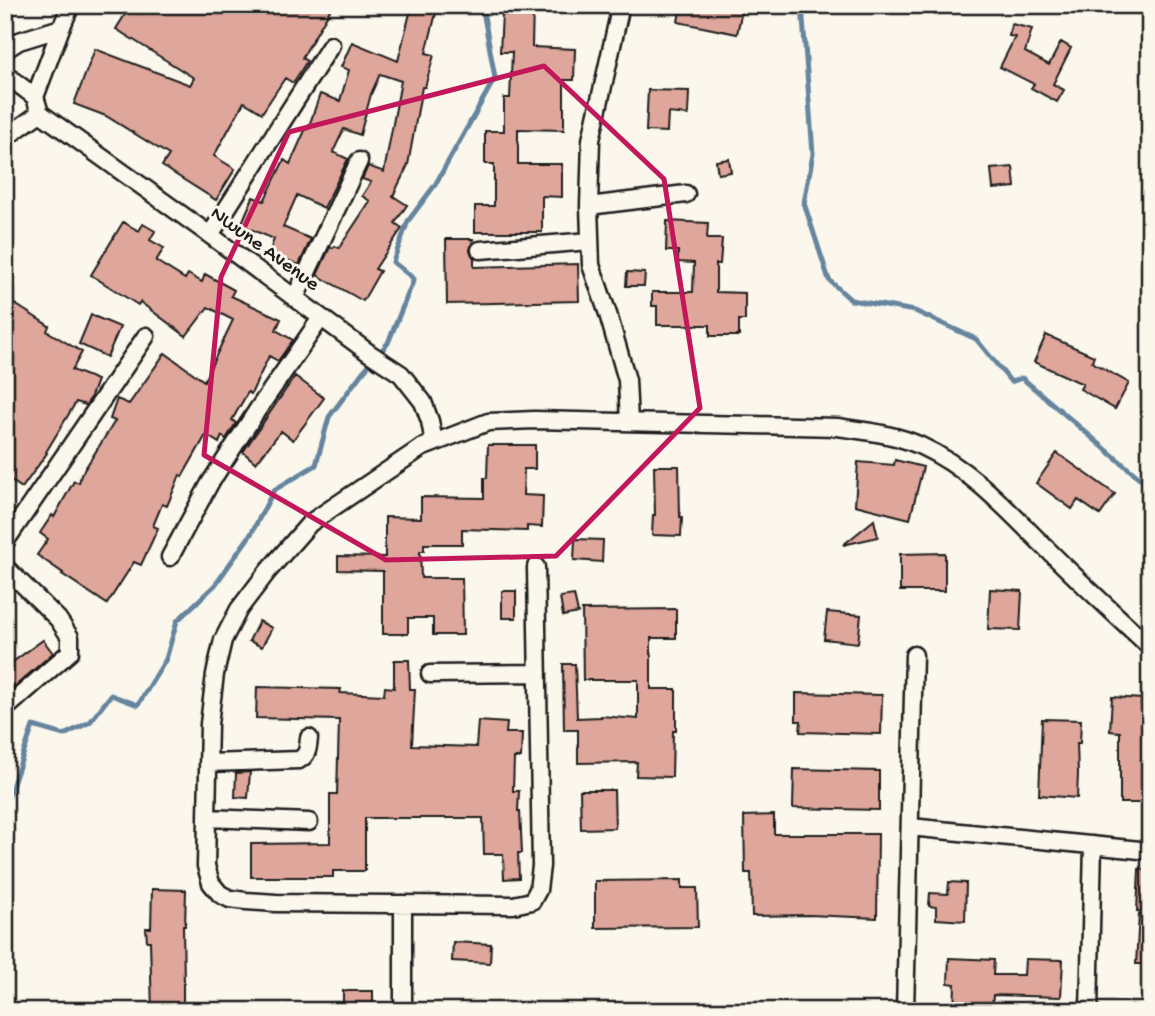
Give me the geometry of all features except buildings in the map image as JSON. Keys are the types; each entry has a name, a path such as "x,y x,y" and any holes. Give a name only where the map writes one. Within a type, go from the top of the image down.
{"street":[{"path":"35,97 71,5"},
{"path":"621,5 591,140 589,206 591,265 627,380 629,422"},
{"path":"5,50 19,41 61,27"},
{"path":"210,235 331,45"},
{"path":"5,74 35,97 40,114 5,138"},
{"name":"Nwune Avenue","path":"40,114 401,374 423,402 434,443"},
{"path":"295,298 359,161"},
{"path":"589,206 686,194"},
{"path":"480,250 590,241"},
{"path":"170,557 209,483 321,318"},
{"path":"5,542 146,336"},
{"path":"536,567 541,866 538,890 532,901 513,905 276,903 230,899 220,894 211,883 206,866 209,724 215,674 223,640 239,609 310,523 421,448 488,422 534,420 837,427 875,433 919,445 957,465 1000,502 1150,647"},
{"path":"5,567 58,619 70,637 70,652 5,709"},
{"path":"905,1011 914,655"},
{"path":"430,674 538,673"},
{"path":"208,763 299,760 308,752 309,738"},
{"path":"207,818 309,822"},
{"path":"910,827 1150,851"},
{"path":"1089,1011 1093,845"},
{"path":"403,1011 404,904"}],"highlighted area":[{"path":"544,66 664,179 700,408 556,556 386,560 204,455 221,277 289,132"}],"waterway":[{"path":"5,807 33,726 64,735 90,722 111,695 138,705 166,659 177,621 215,585 251,534 274,490 316,465 329,417 388,343 414,279 393,262 408,221 435,185 495,78 482,5"},
{"path":"802,5 813,154 804,203 829,280 851,300 915,311 976,339 1011,382 1022,378 1150,487"}]}
